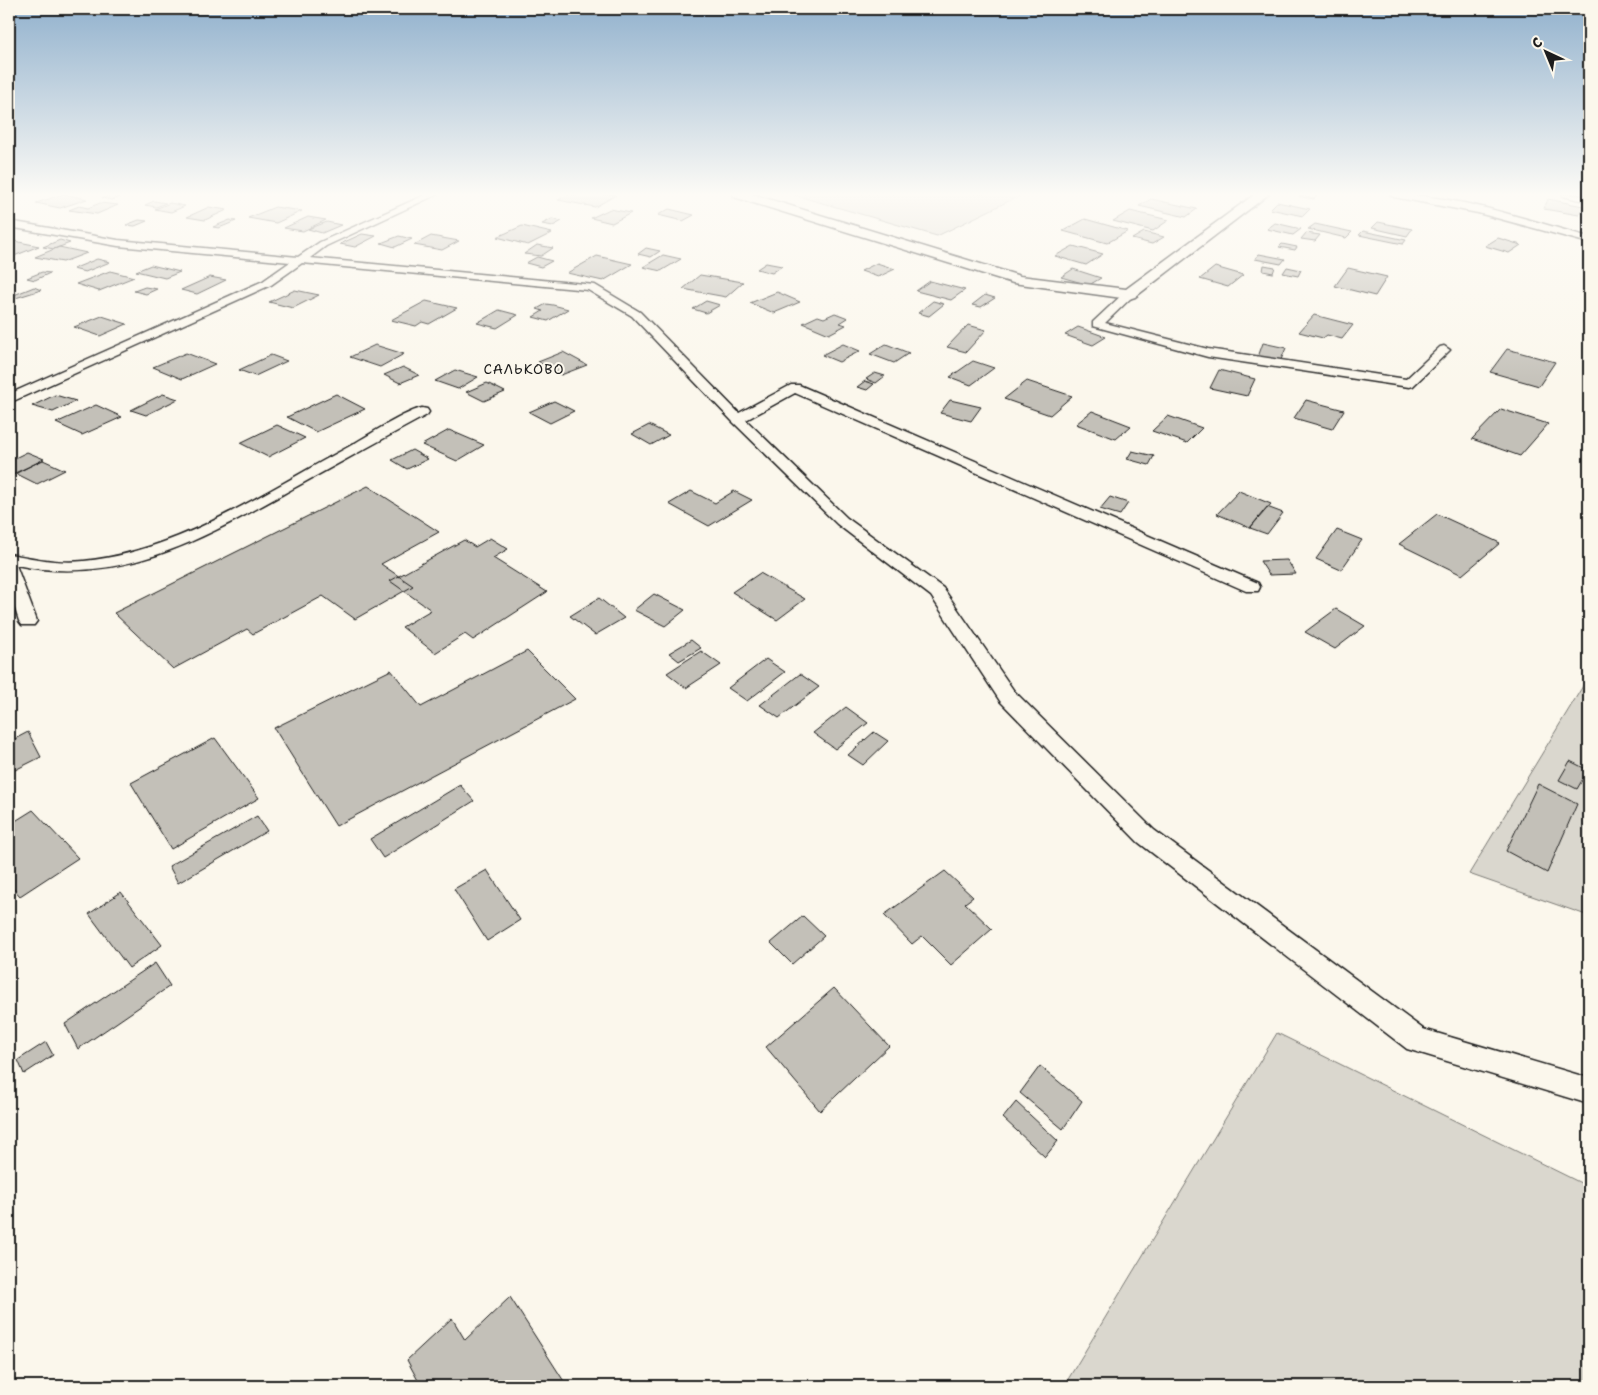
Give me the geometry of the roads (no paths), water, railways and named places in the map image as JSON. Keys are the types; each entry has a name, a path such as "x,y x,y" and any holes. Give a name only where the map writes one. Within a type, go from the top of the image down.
{"street":[{"path":"950,259 1018,280 1129,294 1176,259"}],"lane":[{"path":"9,399 267,283 304,259"},
{"path":"305,259 591,287 636,314 738,419 842,520 936,592 1007,696 1146,836 1416,1040 1589,1090"},
{"path":"1129,294 1097,324 1208,353 1409,383 1444,350"},
{"path":"738,419 795,388 1252,587"},
{"path":"9,558 30,565 86,567 119,562 145,554 187,539 225,521 422,412"},
{"path":"9,567 28,621"}],"district":[{"name":"САЛЬКОВО","path":"524,369"}]}
